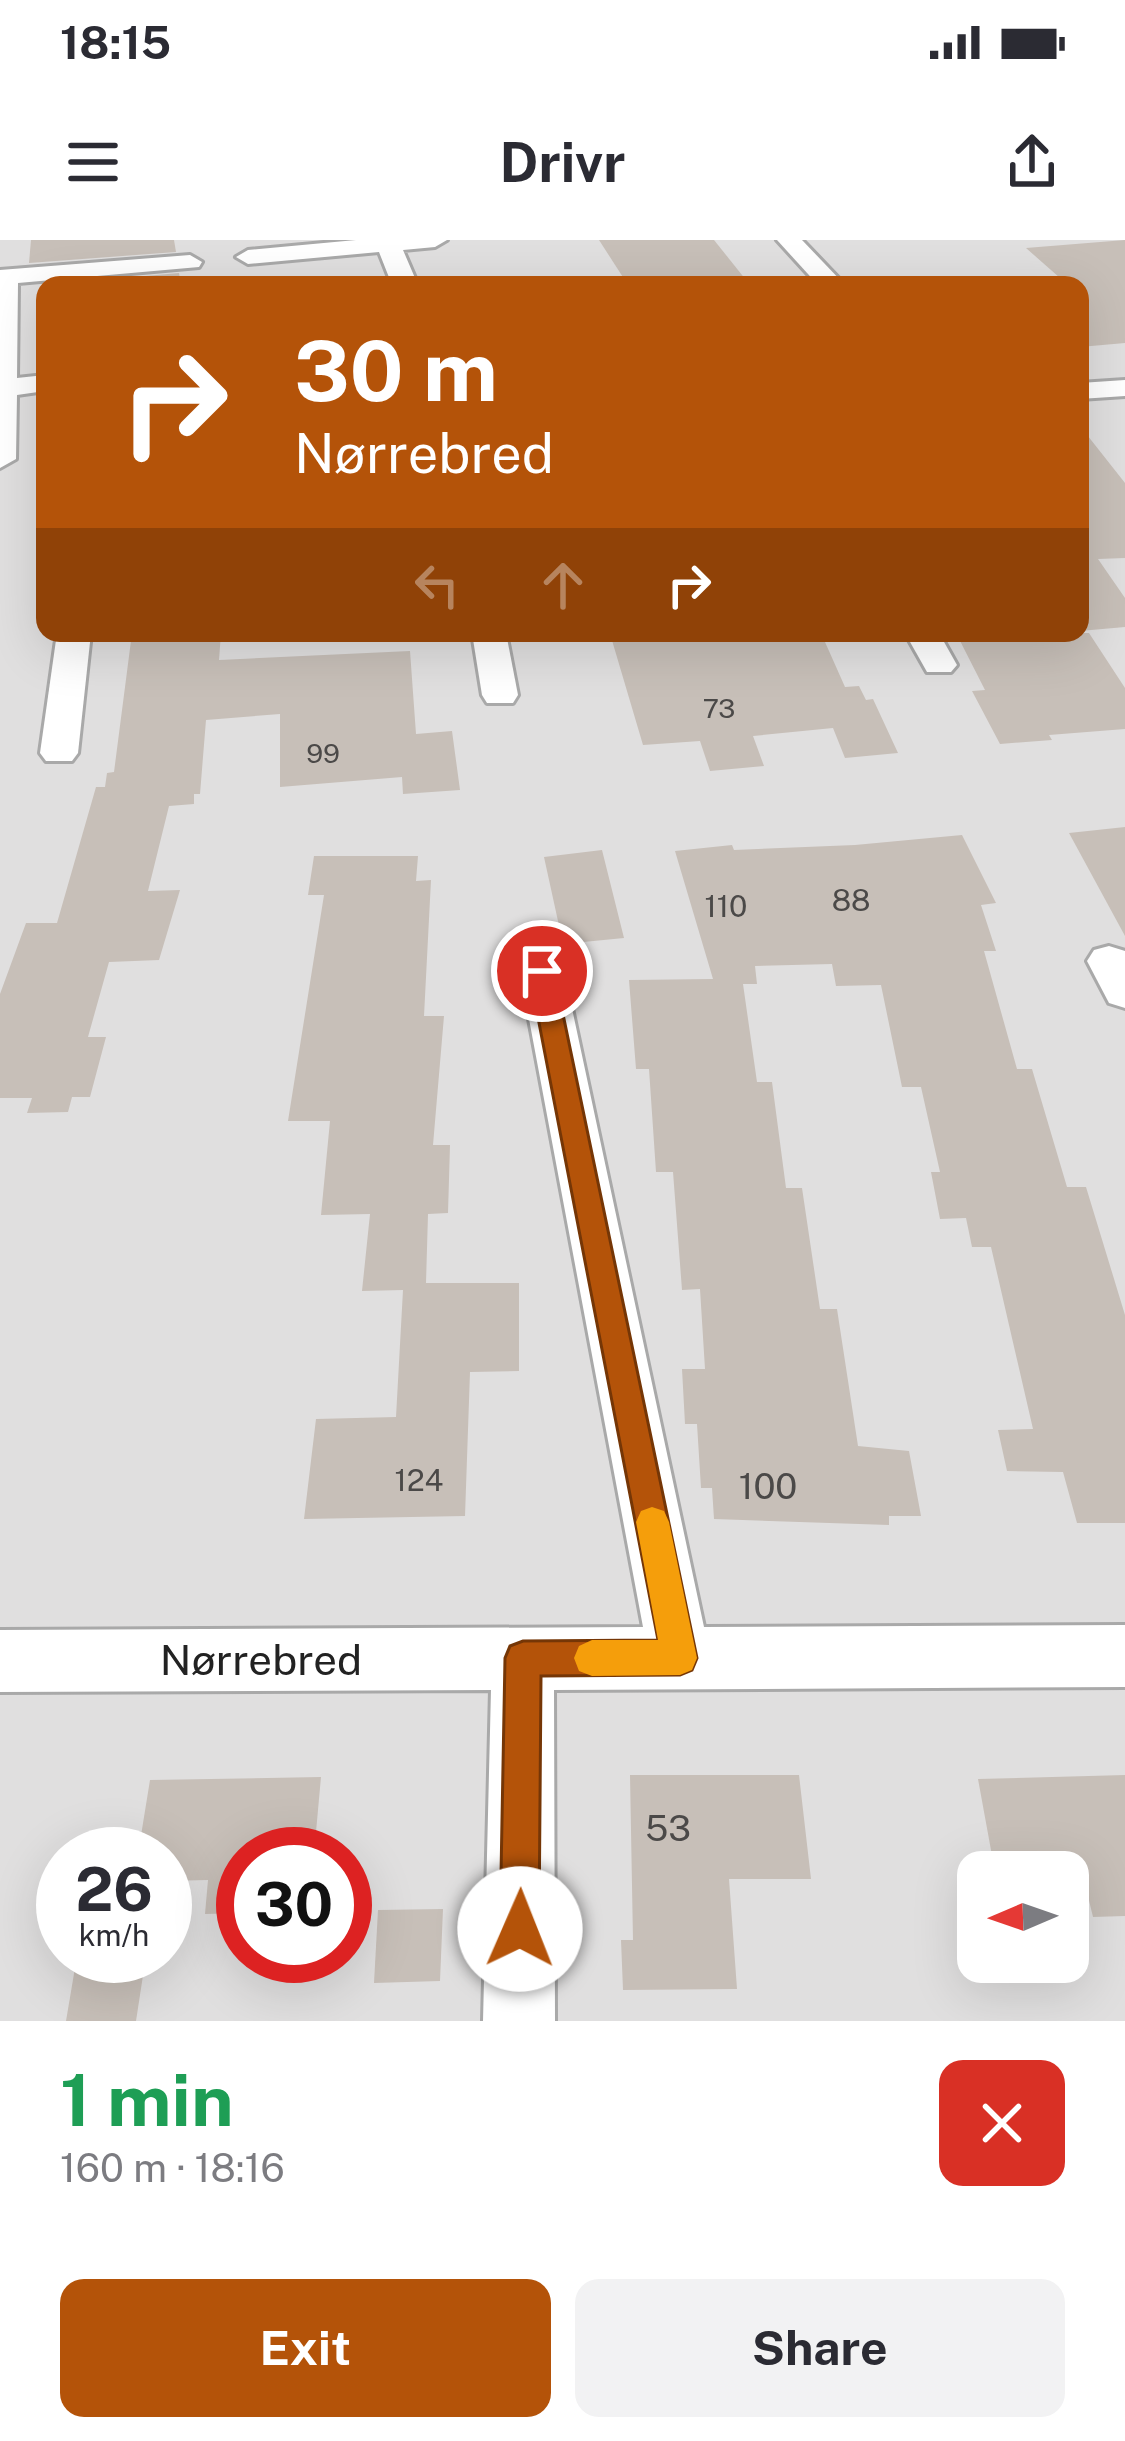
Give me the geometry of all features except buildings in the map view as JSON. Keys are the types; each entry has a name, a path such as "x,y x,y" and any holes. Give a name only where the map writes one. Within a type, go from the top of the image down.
{"street":[{"path":"248,256 435,240"},
{"path":"789,240 823,276"},
{"path":"388,244 401,276"},
{"path":"8,458 2,381 3,277 190,262"},
{"path":"2,381 36,383"},
{"path":"1089,390 1125,388"},
{"path":"59,753 73,642"},
{"path":"491,642 500,695"},
{"path":"542,971 680,1658"},
{"name":"Nørrebred","path":"0,1660 1125,1656"},
{"path":"519,2021 523,1658"}],"shaded area":[{"path":"0,240 1125,240 1125,2021 0,2021"}],"slow traffic":[{"path":"592,1658 680,1658 652,1522"}],"route":[{"path":"520,1929 523,1658 680,1658 542,971"}]}
